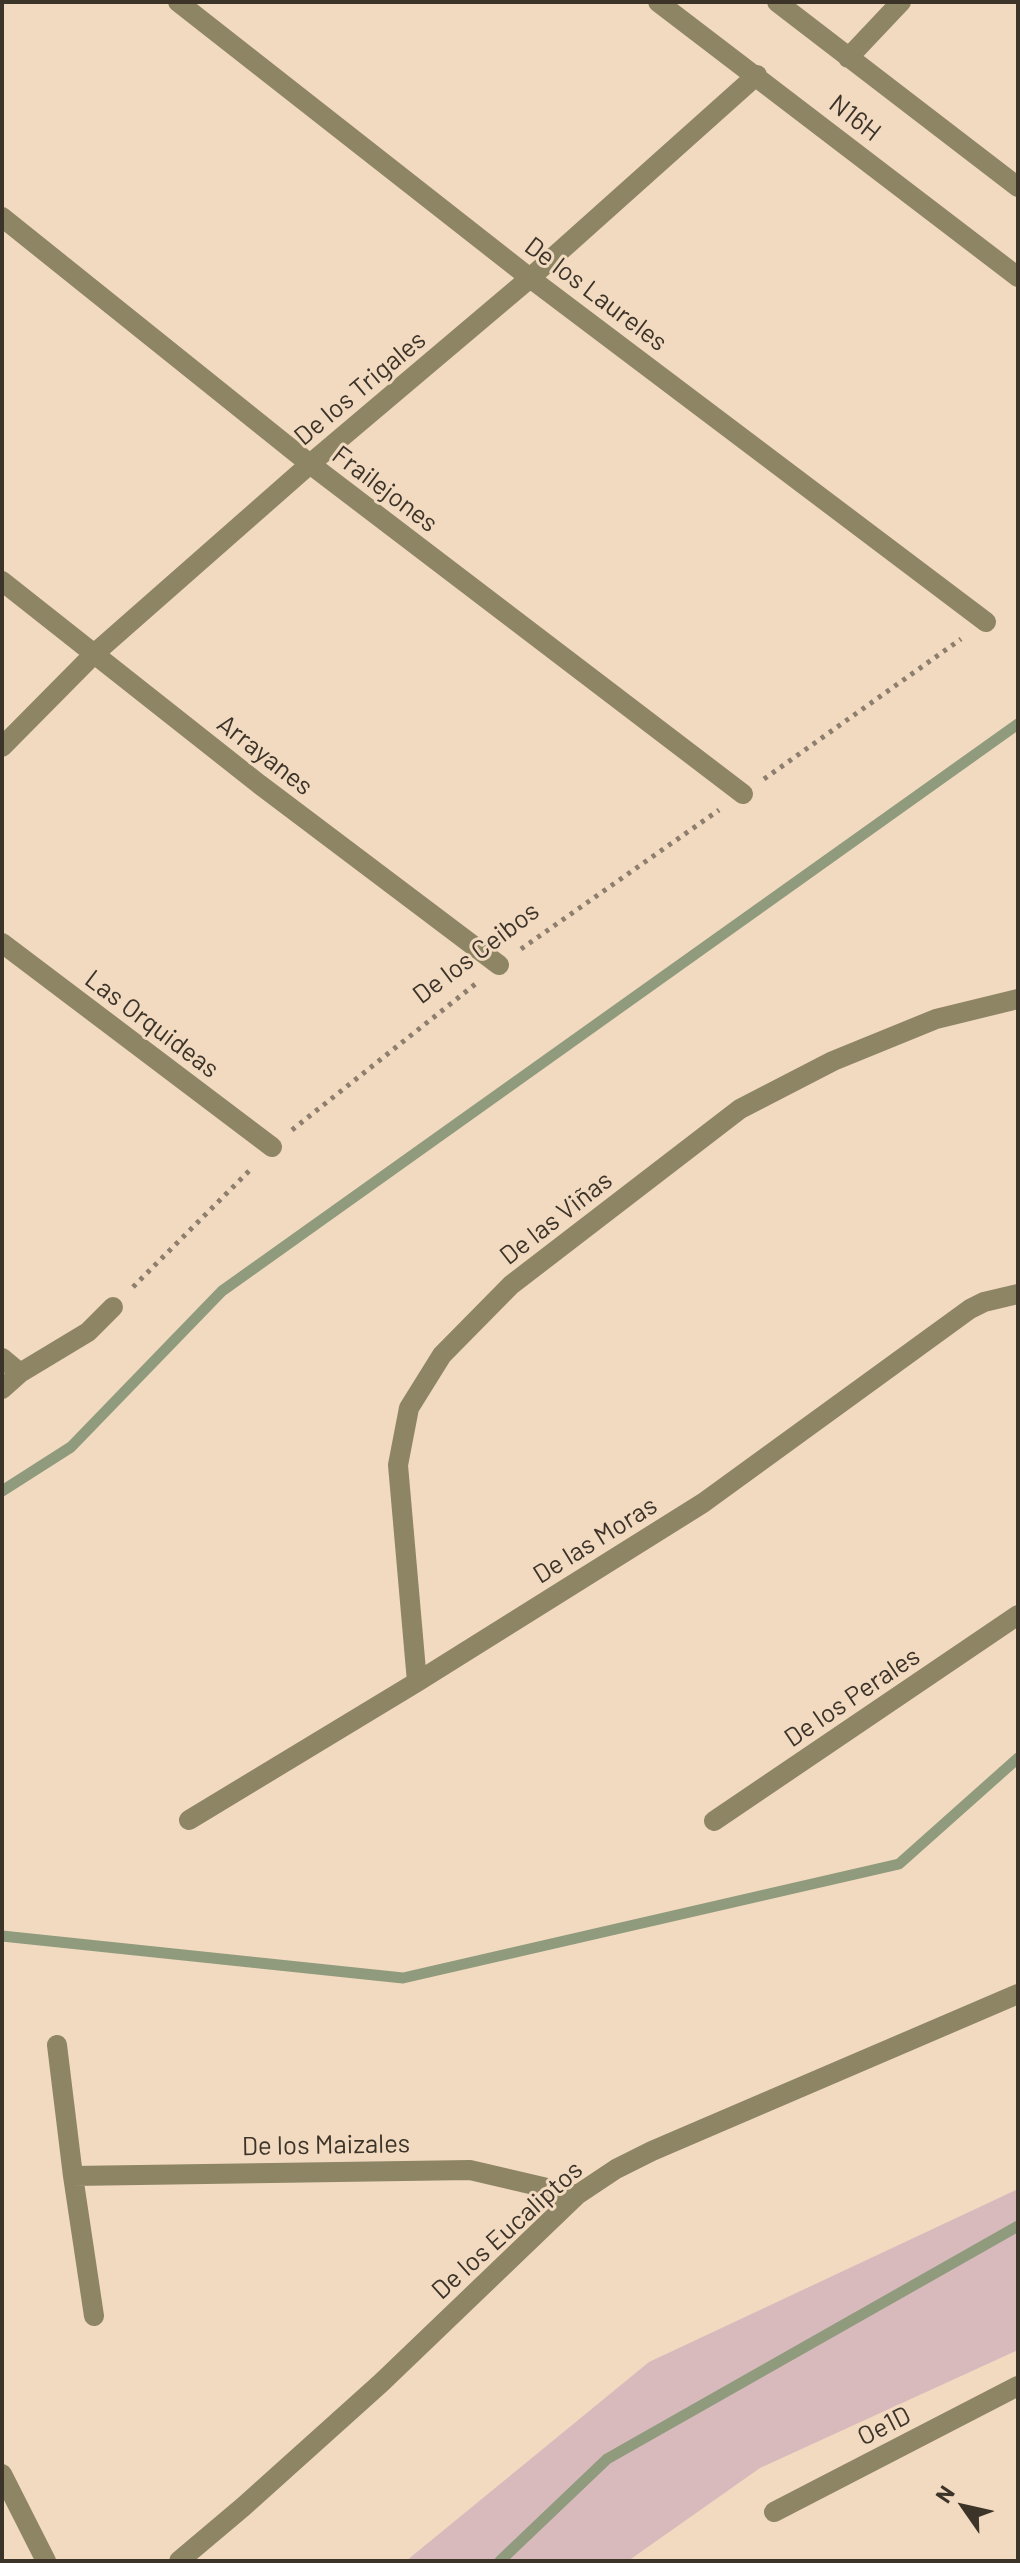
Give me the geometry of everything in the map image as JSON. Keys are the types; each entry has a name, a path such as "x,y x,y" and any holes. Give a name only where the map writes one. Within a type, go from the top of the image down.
{"street":[{"name":"De los Laureles","path":"178,2 530,278 986,622"},
{"name":"N16H","path":"658,2 1018,277"},
{"path":"777,2 1018,187"},
{"path":"848,58 901,2"},
{"name":"De los Trigales","path":"2,747 94,654 310,464 530,278 757,75"},
{"name":"Frailejones","path":"2,217 310,464 743,794"},
{"name":"Arrayanes","path":"2,581 259,784 499,965"},
{"name":"Las Orquideas","path":"2,943 272,1147"},
{"name":"De las Viñas","path":"417,1682 398,1465 409,1408 442,1355 511,1285 740,1109 833,1061 936,1019 1018,999"},
{"name":"De las Moras","path":"189,1820 703,1503 970,1309 984,1302 1018,1294"},
{"path":"2,1389 20,1373 88,1332 113,1307"},
{"path":"2,1358 20,1373"},
{"name":"De los Perales","path":"714,1821 1018,1615"},
{"name":"De los Eucaliptos","path":"179,2561 381,2383 577,2195 616,2169 652,2151 1018,1994"},
{"path":"57,2045 94,2316"},
{"name":"De los Maizales","path":"73,2176 470,2170 577,2195"},
{"name":"Oe1D","path":"774,2512 1018,2386"},
{"path":"2,2474 46,2561"}],"path":[{"name":"De los Ceibos","path":"113,1307 272,1147 499,965 986,622"}],"shaded area":[{"path":"1018,2189 1018,2350 760,2468 628,2561 406,2561 649,2362"}],"waterway":[{"path":"2,1491 71,1447 222,1291 1018,724"},
{"path":"2,1936 403,1978 899,1864 1018,1758"},
{"path":"500,2561 607,2459 1018,2226"}]}
